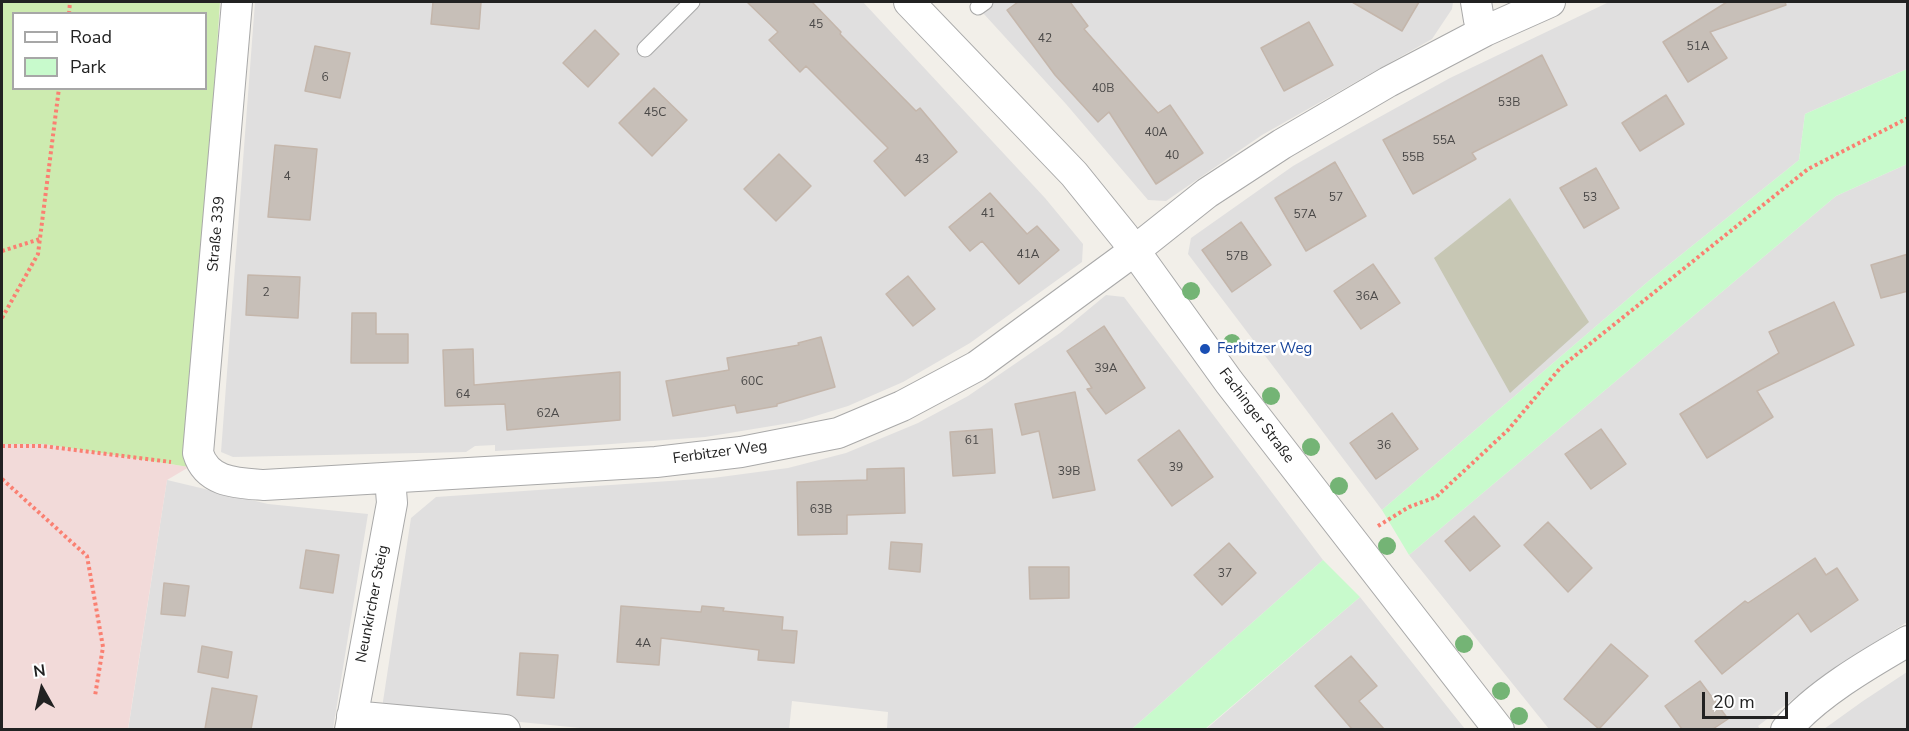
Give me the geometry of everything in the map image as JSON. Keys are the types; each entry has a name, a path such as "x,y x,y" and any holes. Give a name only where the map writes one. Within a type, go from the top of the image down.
{"street":[{"name":"Straße 339","path":"202,466 198,453 237,2"},
{"name":"Fachinger Straße","path":"909,2 1074,174 1134,251 1229,382 1499,729"},
{"path":"1476,2 1479,20 1485,31"},
{"name":"Ferbitzer Weg","path":"202,466 212,475 231,482 264,485 656,462 741,452 838,433 902,406 977,366 1134,251 1207,193 1282,144 1388,82 1485,31 1550,2"},
{"name":"Neunkircher Steig","path":"351,723 392,503 390,478"},
{"path":"1786,729 1795,719 1833,690 1908,641"},
{"path":"351,723 505,729"}],"lane":[{"path":"645,49 692,2"}],"path":[{"path":"2,318 38,254 59,90"},
{"path":"1354,545 1375,527 1409,507 1436,497 1508,430 1561,366 1808,168 1908,118"},
{"path":"2,251 40,239"},
{"path":"2,446 43,446 202,466"},
{"path":"2,479 87,556 103,647 95,696"}],"shaded area":[{"path":"255,2 863,2 1045,198 1083,244 1082,262 970,343 903,382 848,406 796,422 705,437 598,445 495,451 495,445 475,446 466,452 233,457 221,452"},
{"path":"973,2 1453,2 1452,9 1432,39 1262,135 1166,201 1148,200 1066,104"},
{"path":"1609,2 1907,2 1907,69 1805,114 1799,160 1651,279 1382,510 1188,254 1191,238 1293,166 1349,134 1450,78"},
{"path":"1907,164 1907,622 1827,673 1758,726 1760,729 1549,729 1409,555 1836,196"},
{"path":"1510,198 1589,322 1510,393 1434,258"},
{"path":"1106,295 1124,297 1323,560 1132,729 887,729 888,712 792,701 789,730 590,729 382,708 411,518 436,497 713,478 788,468 846,453 918,423 968,396 1060,333"},
{"path":"2,444 44,444 189,467 167,480 128,729 2,730"},
{"path":"167,480 268,504 368,514 333,729 128,730"},
{"path":"1360,597 1465,729 1205,730"},
{"path":"1907,672 1907,729 1824,729 1863,701"}],"green space":[{"path":"2,2 220,2 189,467 44,444 2,444"},
{"path":"1907,69 1907,164 1836,196 1409,555 1382,510 1651,279 1799,160 1805,114"},
{"path":"1323,560 1360,597 1205,729 1132,729"}],"building":[{"path":"433,2 481,2 479,29 431,24"},
{"path":"747,2 812,2 841,32 840,34 916,111 920,108 957,152 905,196 874,161 888,148 806,66 800,72 769,40 778,32"},
{"path":"1018,2 1070,2 1088,26 1084,29 1158,113 1170,105 1203,153 1156,184 1109,112 1098,122 1055,75 1007,10"},
{"path":"1352,2 1419,2 1402,31"},
{"path":"1727,2 1785,2 1786,5 1710,32 1727,58 1688,82 1663,42"},
{"path":"1309,22 1333,65 1284,91 1261,48"},
{"path":"595,30 619,54 588,87 563,63"},
{"path":"315,46 350,53 340,98 305,91"},
{"path":"1542,55 1567,105 1472,153 1476,159 1413,194 1383,140"},
{"path":"654,88 687,120 652,156 619,123"},
{"path":"1666,95 1684,124 1640,151 1622,123"},
{"path":"275,145 317,149 310,220 268,217"},
{"path":"779,154 811,186 776,221 744,189"},
{"path":"1335,162 1366,216 1306,251 1275,198"},
{"path":"1596,168 1619,208 1584,228 1560,188"},
{"path":"990,193 1027,234 1037,226 1059,250 1019,284 982,241 970,251 949,227"},
{"path":"1241,222 1271,265 1232,292 1202,250"},
{"path":"1908,254 1908,291 1881,298 1871,265"},
{"path":"1373,264 1400,303 1361,329 1334,291"},
{"path":"248,275 300,277 298,318 246,315"},
{"path":"908,276 935,309 913,326 886,294"},
{"path":"1834,302 1854,345 1757,391 1773,417 1707,458 1680,414 1779,353 1769,332"},
{"path":"352,313 376,313 376,334 408,334 408,363 351,363"},
{"path":"1104,326 1145,388 1106,414 1087,389 1092,388 1067,351"},
{"path":"821,337 835,387 777,404 777,406 737,413 735,405 673,416 666,381 729,370 727,358 799,345 798,343"},
{"path":"473,349 474,385 620,372 620,420 507,430 505,404 445,406 443,350"},
{"path":"1075,392 1095,490 1053,498 1039,431 1022,435 1015,404"},
{"path":"1392,413 1418,449 1376,479 1350,443"},
{"path":"992,429 995,473 953,476 950,432"},
{"path":"1601,429 1626,464 1591,489 1565,454"},
{"path":"1179,430 1213,477 1172,506 1138,460"},
{"path":"904,468 905,513 847,515 847,534 798,535 797,482 867,480 867,469"},
{"path":"1474,516 1500,546 1470,571 1445,541"},
{"path":"1548,522 1592,568 1568,592 1524,545"},
{"path":"891,542 922,544 920,572 889,569"},
{"path":"1229,543 1256,573 1222,605 1194,575"},
{"path":"306,550 339,555 333,593 300,588"},
{"path":"1815,558 1826,575 1837,568 1858,600 1811,632 1798,613 1722,674 1695,641 1745,601 1748,603"},
{"path":"1029,567 1069,567 1069,598 1030,599"},
{"path":"164,583 189,586 185,616 161,614"},
{"path":"621,606 701,612 702,606 724,608 723,611 783,617 782,630 797,631 794,663 758,660 759,650 661,638 659,665 617,662"},
{"path":"1611,644 1648,676 1599,729 1564,699"},
{"path":"202,646 232,652 228,678 198,672"},
{"path":"520,653 558,655 554,698 517,695"},
{"path":"1351,656 1377,686 1359,701 1384,729 1352,729 1315,686"},
{"path":"1700,681 1728,719 1713,729 1682,729 1665,706"},
{"path":"212,688 257,696 251,729 205,729"}],"place":[{"name":"Ferbitzer Weg","path":"1205,349"}]}
